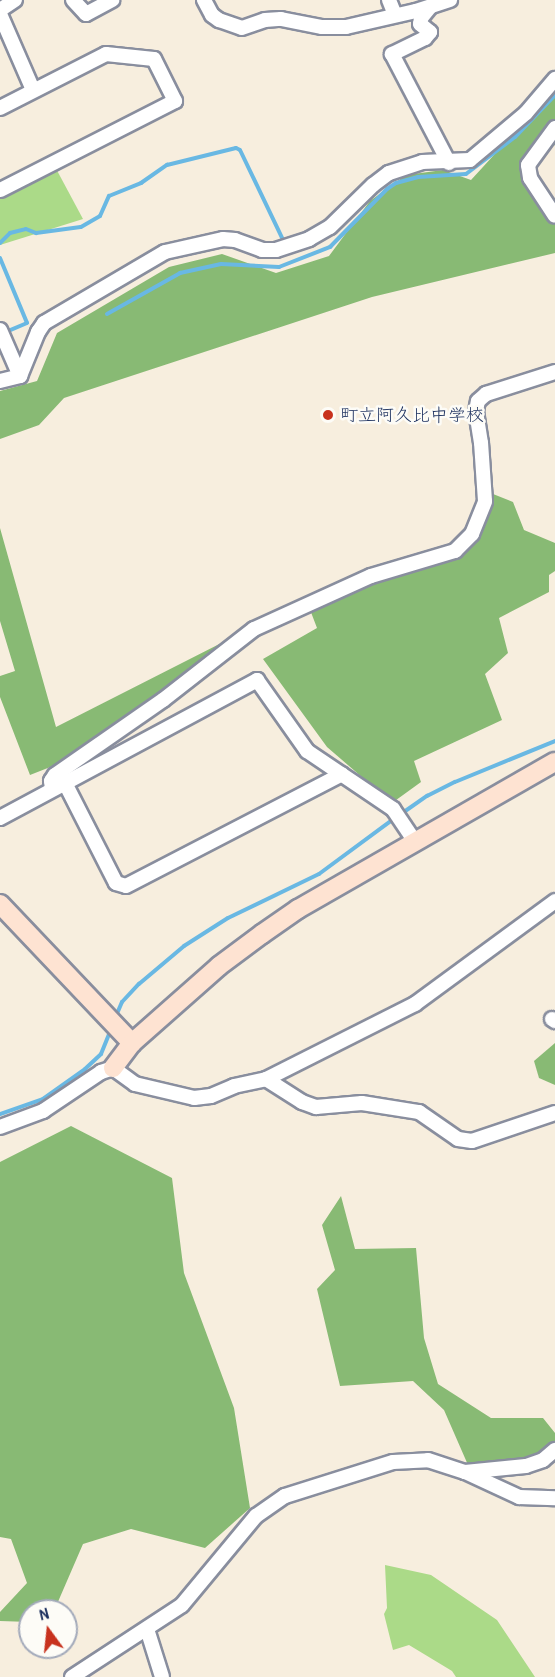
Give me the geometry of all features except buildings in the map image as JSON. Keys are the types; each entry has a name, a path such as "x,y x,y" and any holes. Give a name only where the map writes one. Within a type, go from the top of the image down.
{"street":[{"path":"15,0 0,12 33,90"},
{"path":"73,0 86,14 112,0"},
{"path":"204,0 212,15 219,20 242,28 265,20 281,19 322,27 346,27 450,0"},
{"path":"389,0 395,15"},
{"path":"430,7 420,18 420,24 430,32 425,38 392,54 448,163"},
{"path":"0,108 106,54 154,59 175,101 0,190"},
{"path":"20,376 44,323 165,252 223,239 235,240 262,250 291,246 330,227 373,184 389,173 422,162 448,163 470,160 526,112 555,79"},
{"path":"555,128 528,165 530,177 555,216"},
{"path":"0,330 20,376"},
{"path":"342,774 126,886 116,883 58,786 51,781 55,775 164,700 254,629 371,576 455,551 472,534 485,501 476,411 478,401 486,394 555,372"},
{"path":"0,381 20,376"},
{"path":"0,818 257,680 307,751 393,809 412,835"},
{"path":"0,1127 43,1111 101,1072 113,1068 132,1043 219,966 298,909 412,835 555,762"},
{"path":"113,1068 120,1076 135,1084 194,1098 211,1096 234,1086 266,1079 415,1004 555,901"},
{"path":"0,904 132,1043"},
{"path":"266,1079 302,1102 316,1107 362,1102 419,1112 458,1139 472,1141 555,1113"},
{"path":"465,1472 526,1466 543,1460 555,1450"},
{"path":"72,1677 182,1605 256,1516 285,1496 393,1462 428,1460 465,1472 519,1497 555,1498"},
{"path":"147,1629 162,1677"}],"green space":[{"path":"555,94 555,145 541,152 524,184 555,208 555,253 372,297 64,398 39,425 0,439 0,391 37,381 57,333 169,267 222,254 276,273 329,256 370,201 406,175 443,170 471,180 547,97"},
{"path":"53,163 83,219 0,245 0,190"},
{"path":"488,492 513,502 524,530 555,543 555,571 549,575 549,592 499,618 508,653 485,674 502,720 414,761 421,782 392,803 327,747 263,659 317,628 309,607 374,579 458,553 482,528"},
{"path":"0,528 56,727 243,632 68,760 30,775 0,697 0,676 15,671 0,621"},
{"path":"555,1043 555,1085 539,1078 534,1061"},
{"path":"71,1126 172,1178 184,1273 234,1408 250,1508 205,1548 131,1529 83,1544 59,1599 18,1599 18,1622 0,1621 0,1612 27,1583 11,1539 0,1537 0,1162"},
{"path":"341,1196 355,1249 416,1248 424,1338 438,1384 491,1418 543,1418 555,1433 555,1445 542,1456 468,1465 444,1410 413,1381 340,1386 317,1289 335,1270 322,1225"},
{"path":"385,1565 431,1575 497,1620 535,1677 456,1677 452,1671 409,1645 393,1650 384,1614 387,1608"}],"waterway":[{"path":"107,314 180,273 221,264 279,267 330,247 387,189 396,183 418,177 466,174 515,137 555,95"},
{"path":"0,243 10,233 26,229 36,233 81,227 100,216 109,196 141,183 167,165 236,148 240,150 285,244"},
{"path":"0,258 27,323 3,333"},
{"path":"401,814 427,796 455,782 555,741"},
{"path":"116,1016 122,1002 139,984 184,946 228,918 319,874 395,818"},
{"path":"0,1114 43,1099 85,1069 101,1054 111,1029"}],"place":[{"name":"町立阿久比中学校","path":"328,415"}]}
